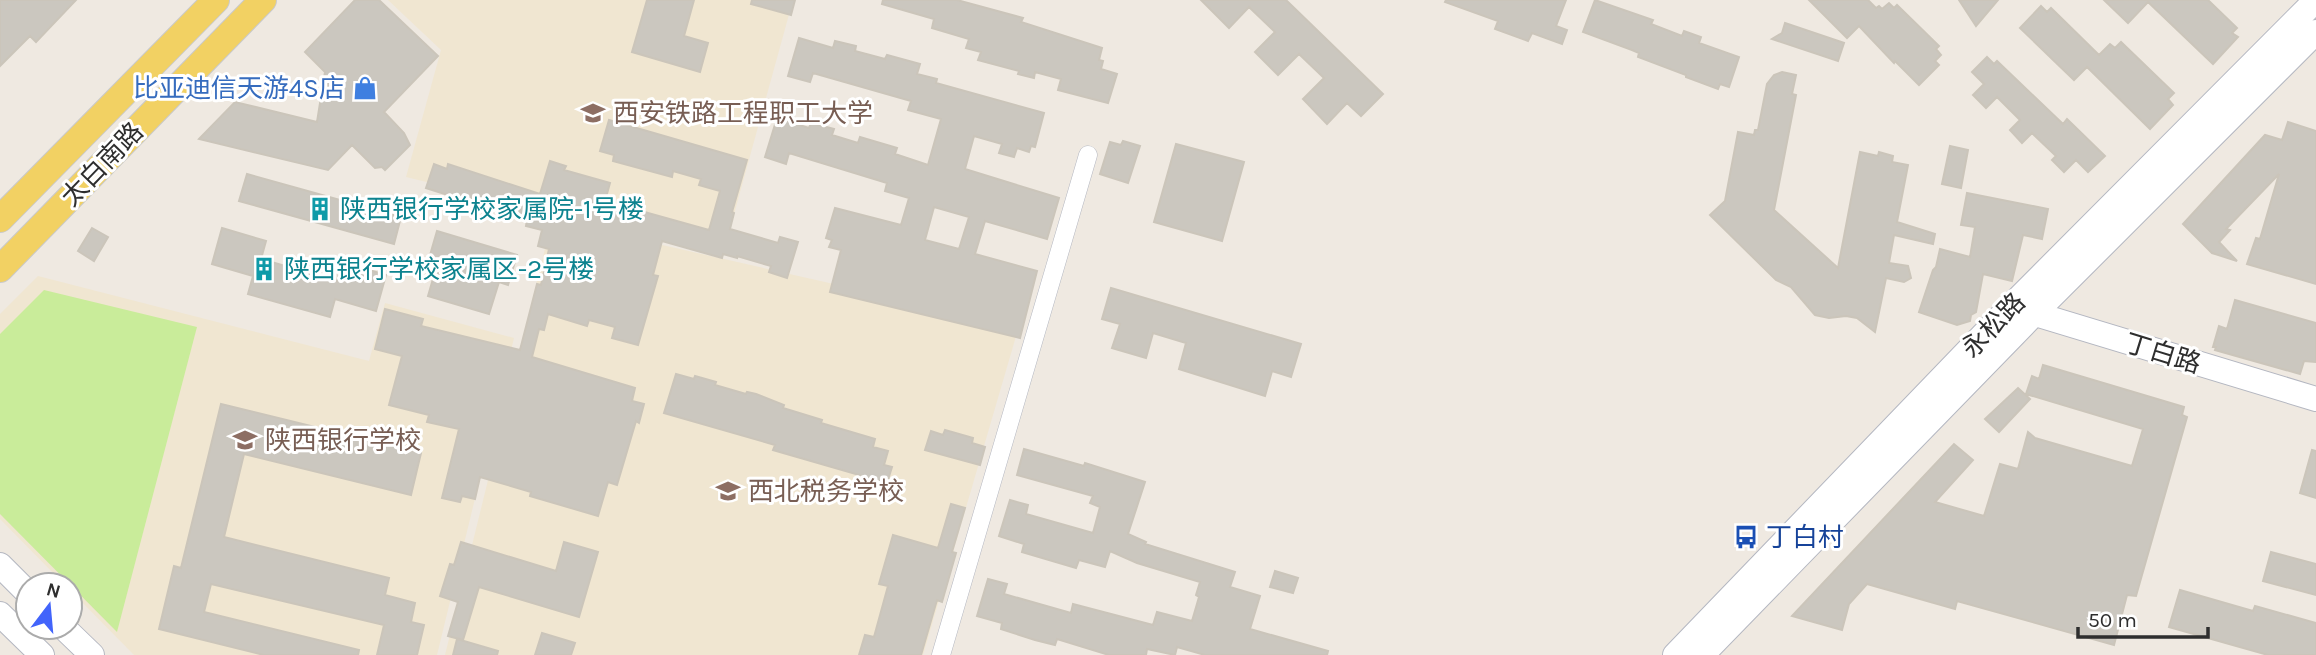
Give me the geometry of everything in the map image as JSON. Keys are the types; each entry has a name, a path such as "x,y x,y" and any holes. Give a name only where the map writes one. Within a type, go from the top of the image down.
{"main road":[{"name":"太白南路","path":"0,219 216,0"},
{"name":"太白南路","path":"0,269 263,0"}],"street":[{"name":"永松路","path":"1702,655 2022,310 2316,0"},
{"name":"永松路","path":"1675,655 2022,310 2316,33"},
{"path":"942,655 1087,155"},
{"name":"丁白路","path":"2022,310 2316,399"},
{"path":"0,565 14,579"},
{"path":"0,614 42,655"},
{"path":"78,641 92,655"}],"shaded area":[{"name":"西安铁路工程职工大学","path":"388,0 793,0 723,254 406,177 441,50"},
{"name":"西北税务学校","path":"552,220 1019,326 923,655 445,655"},
{"name":"陕西银行学校","path":"38,276 369,361 385,303 514,338 437,655 134,655 84,604 84,571 51,571 0,519 0,314"}],"green space":[{"path":"44,290 197,327 117,632 84,599 84,571 57,571 0,514 0,334"}],"building":[{"path":"0,0 76,0 36,42 30,36 0,66"},
{"name":"比亚迪信天游4S店","path":"355,0 379,0 438,56 384,112 404,133 410,145 385,170 382,167 375,168 352,145 328,170 199,139 235,102 317,122 325,72 305,52"},
{"path":"647,0 694,0 684,36 708,43 700,72 632,52"},
{"path":"752,0 795,0 791,15 751,4"},
{"path":"883,0 957,0 1023,18 1021,22 1102,48 1099,60 1103,61 1101,69 1117,74 1108,103 1058,90 1061,79 1035,72 1034,78 978,60 981,52 966,48 969,39 932,28 934,19 882,4"},
{"path":"1201,0 1286,0 1383,94 1361,116 1347,103 1327,124 1303,99 1324,78 1299,54 1278,75 1255,52 1275,32 1249,7 1229,28"},
{"path":"1566,0 1556,26 1567,30 1562,44 1532,33 1528,41 1495,29 1498,21 1445,2"},
{"path":"1595,0 1653,20 1651,24 1682,36 1684,31 1701,37 1699,43 1739,57 1729,87 1720,84 1718,89 1686,77 1638,57 1639,53 1583,32"},
{"path":"1809,0 1868,0 1876,8 1879,6 1882,9 1889,3 1894,8 1897,5 1939,46 1936,49 1941,55 1935,61 1939,65 1919,85 1859,26 1847,38"},
{"path":"1959,0 1998,0 1976,26"},
{"path":"2104,0 2208,0 2237,28 2232,33 2238,37 2213,64 2148,2 2128,23"},
{"path":"2041,6 2047,12 2051,8 2099,55 2110,44 2115,48 2121,42 2174,93 2168,99 2173,105 2150,129 2087,67 2074,80 2020,28"},
{"path":"1785,23 1844,43 1838,61 1772,39 1782,33"},
{"path":"799,38 833,48 835,41 856,46 855,51 885,59 887,55 920,64 917,74 937,79 936,83 1044,113 1035,147 1031,146 1029,152 1017,148 1014,157 999,153 1002,144 974,136 965,169 1059,198 1047,239 985,221 975,254 1037,271 1020,338 830,292 841,250 829,247 832,240 826,238 835,208 901,225 909,198 885,191 887,183 789,153 786,164 765,157 777,118 809,128 811,123 834,129 832,135 858,143 860,137 897,148 895,154 928,165 941,119 908,110 911,101 813,73 810,82 788,76","holes":["934,207 969,217 959,249 925,240"]},
{"path":"1987,57 1994,64 1997,61 2063,124 2067,119 2105,156 2088,172 2076,160 2064,172 2052,160 2056,156 2032,133 2022,143 2010,130 2020,120 1997,97 1986,108 1973,95 1984,84 1972,72"},
{"path":"1782,72 1796,75 1792,94 1796,95 1774,210 1838,268 1860,152 1878,156 1879,152 1893,156 1892,162 1908,165 1897,222 1935,234 1933,244 1894,235 1889,263 1908,266 1911,278 1904,282 1886,278 1875,332 1857,318 1815,315 1791,287 1776,280 1710,215 1725,201 1738,132 1754,135 1755,130 1758,130 1767,84 1774,75"},
{"path":"609,120 747,160 732,212 734,213 730,229 778,243 780,237 798,242 787,278 769,272 771,266 737,256 723,254 722,258 662,241 653,275 658,276 638,345 612,338 615,327 589,320 587,326 548,314 544,330 539,329 532,357 635,388 632,401 644,404 639,423 636,421 617,485 608,482 598,516 530,496 531,492 480,477 475,499 462,496 460,502 442,498 459,429 427,422 429,415 389,405 402,356 375,349 385,309 423,319 421,326 520,350 537,284 541,285 549,249 538,246 542,230 526,226 527,220 426,188 434,164 447,169 448,164 540,194 550,161 566,166 564,170 610,183 605,201 709,230 720,191 699,185 701,179 673,171 672,177 613,161 614,155 600,151"},
{"path":"2288,122 2316,131 2316,284 2247,264 2256,238 2260,239 2279,174 2226,229 2230,230 2219,242 2237,261 2212,253 2183,224 2265,135 2282,140"},
{"path":"1123,141 1140,146 1128,183 1100,174 1110,142 1121,145"},
{"path":"1176,144 1244,162 1222,241 1154,222"},
{"path":"1950,146 1968,150 1961,188 1942,184"},
{"name":"陕西银行学校家属院-1号楼","path":"247,174 401,217 394,244 239,201"},
{"path":"1967,193 2048,209 2042,239 2023,235 2012,281 1983,274 1976,312 1971,315 1970,321 1957,325 1919,312 1940,249 1970,257 1975,227 1961,225"},
{"path":"92,228 108,237 94,261 78,251"},
{"name":"陕西银行学校家属区-2号楼","path":"222,228 266,241 261,259 337,281 342,262 386,275 376,311 335,299 330,317 248,294 253,276 212,264"},
{"path":"437,231 517,255 508,285 499,282 489,314 428,296 435,272 426,269"},
{"path":"1111,288 1301,344 1291,377 1272,371 1265,396 1179,369 1186,343 1153,333 1146,358 1112,348 1120,324 1102,319"},
{"path":"2235,300 2316,323 2316,362 2304,361 2300,374 2215,350 2216,347 2213,347 2219,326 2227,329"},
{"path":"2043,365 2184,407 2182,415 2187,417 2136,596 2127,595 2114,645 1957,601 1955,609 1867,584 1849,604 1842,630 1792,616 1954,444 1973,460 1935,502 1984,516 2000,464 2018,469 2028,432 2035,438 2132,466 2143,429 2026,394 2032,376 2039,379"},
{"path":"676,374 694,379 695,376 716,382 715,385 746,394 756,394 784,405 783,408 822,420 821,423 875,439 873,447 888,451 884,465 892,467 887,483 773,450 775,445 664,413"},
{"path":"2018,388 2030,399 1999,432 1985,419"},
{"path":"221,404 421,453 411,495 244,454 224,537 389,578 385,595 415,603 411,622 424,625 417,655 377,655 384,625 211,584 204,612 359,650 358,655 264,655 159,629 174,566 181,568"},
{"path":"945,430 973,438 972,443 985,447 980,465 925,450 931,431 943,435"},
{"path":"1024,449 1084,466 1085,463 1145,482 1128,534 1146,542 1145,544 1235,572 1230,587 1260,596 1250,629 1328,651 1327,655 1205,655 1177,647 1175,655 1147,649 1146,655 1109,655 1057,639 1055,645 1035,640 1001,629 1002,623 977,616 988,579 1007,584 1004,594 1071,613 1073,604 1153,625 1157,612 1192,621 1199,597 1196,595 1200,582 1137,563 1110,551 1105,567 1079,560 1076,568 1022,552 1024,544 999,536 1010,500 1028,505 1026,514 1093,533 1100,507 1090,503 1093,496 1017,475"},
{"path":"2312,450 2316,451 2316,498 2300,493"},
{"path":"951,504 965,508 952,552 956,553 942,602 937,600 921,655 859,655 865,635 874,637 888,586 879,584 893,535 938,548"},
{"path":"461,542 556,571 564,542 598,552 579,617 479,587 463,640 448,636 458,602 440,596 450,564 454,565"},
{"path":"2271,552 2316,564 2316,595 2263,581"},
{"path":"1275,571 1298,578 1293,593 1270,587"},
{"path":"2180,590 2253,611 2255,606 2316,623 2316,655 2268,655 2169,627"},
{"path":"542,633 575,643 571,655 535,655"},
{"path":"457,639 498,651 497,655 453,655"}],"place":[{"name":"比亚迪信天游4S店","path":"365,88"},
{"name":"西安铁路工程职工大学","path":"593,113"},
{"name":"陕西银行学校家属院-1号楼","path":"320,209"},
{"name":"陕西银行学校家属区-2号楼","path":"264,269"},
{"name":"陕西银行学校","path":"245,440"},
{"name":"西北税务学校","path":"728,491"},
{"name":"丁白村","path":"1746,537"}]}
